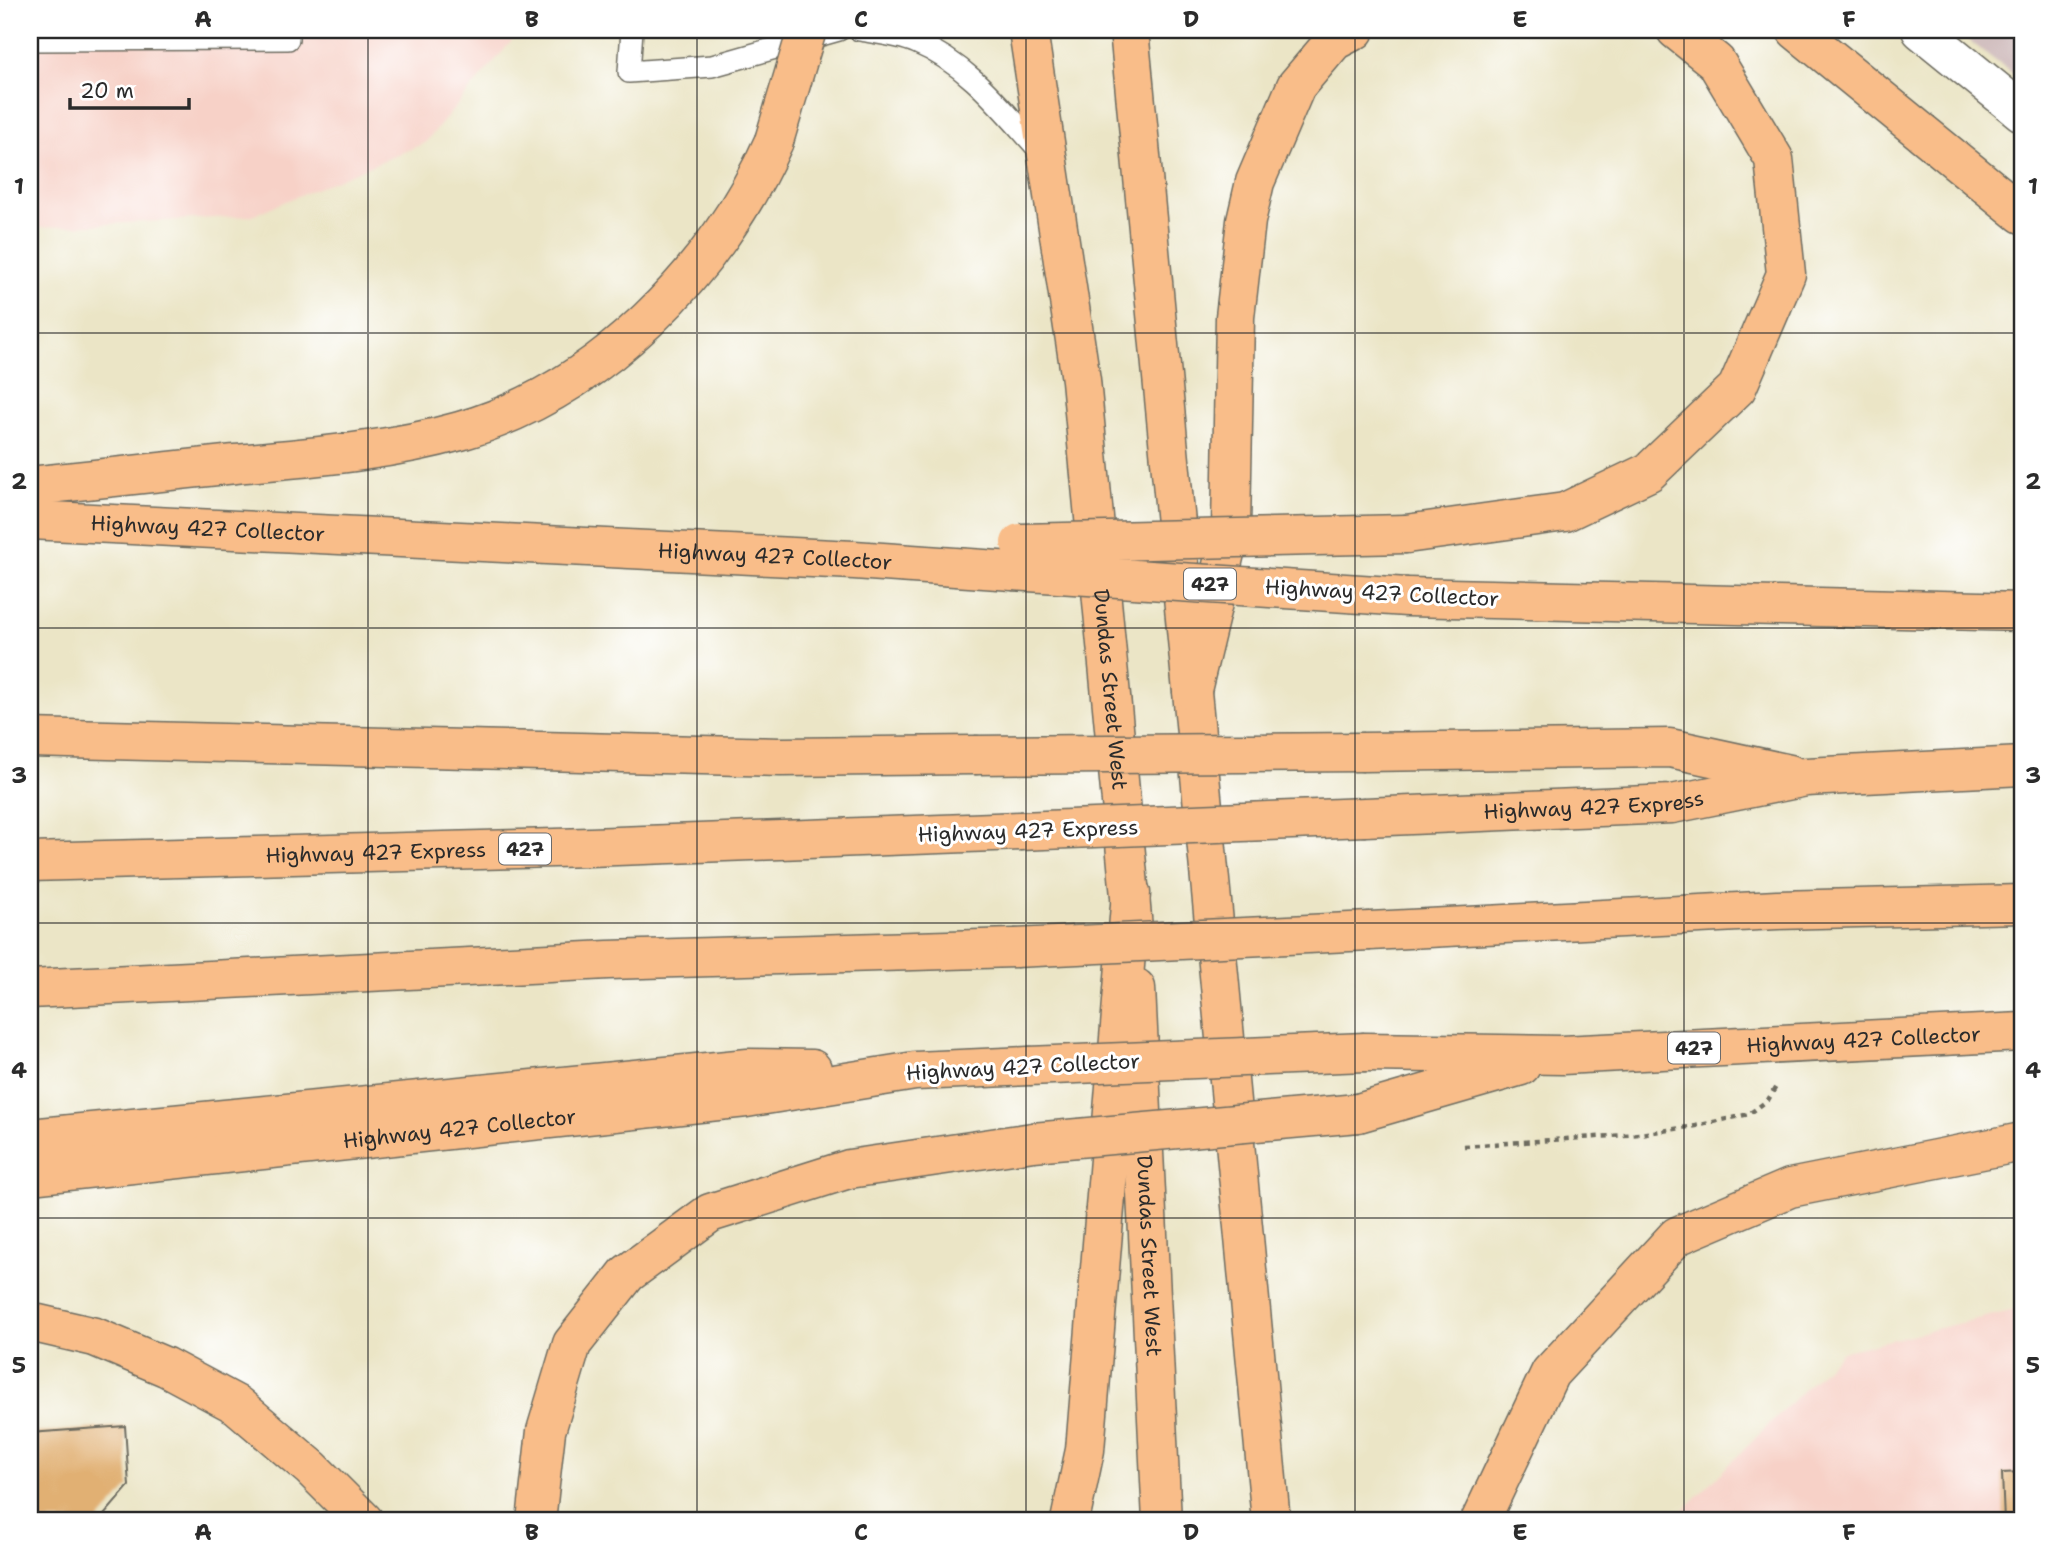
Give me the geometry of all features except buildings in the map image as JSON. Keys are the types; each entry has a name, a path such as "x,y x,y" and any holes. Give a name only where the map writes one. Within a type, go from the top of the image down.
{"main road":[{"path":"30,486 365,453 462,430 521,406 558,387 598,359 665,303 719,242 737,215 774,141 807,30"},
{"name":"Dundas Street West","path":"1028,30 1081,380 1131,892 1162,1521"},
{"path":"1129,30 1271,1521"},
{"path":"1192,690 1231,528 1235,317 1246,221 1255,183 1296,86 1335,41 1355,30"},
{"path":"1017,557 1406,534 1565,512 1649,472 1737,388 1786,274 1774,159 1716,62 1676,30"},
{"path":"1796,30 2022,214"},
{"name":"Highway 427 Collector","path":"30,520 854,560 1017,557 1407,597 2022,612"},
{"path":"30,738 781,757 1670,748 1806,777"},
{"name":"Highway 427 Express","path":"30,862 1020,831 1672,804 1806,777 2022,766"},
{"path":"1070,1521 1085,1450 1131,892"},
{"path":"30,989 608,960 1015,948 1777,910 2022,904"},
{"name":"Highway 427 Collector","path":"30,1175 746,1098 915,1071 1365,1052 1562,1055 2022,1032"},
{"path":"536,1521 546,1431 572,1344 627,1274 710,1213 849,1169 1033,1142 1358,1113 1562,1055"},
{"path":"30,1138 748,1068 915,1071"},
{"path":"1480,1521 1550,1373 1677,1236 1790,1188 2022,1142"},
{"path":"30,1322 94,1337 166,1367 237,1405 311,1468 364,1521"}],"street":[{"path":"1921,30 2022,112"}],"lane":[{"path":"30,40 78,42 288,39 288,30"},
{"path":"632,30 629,72 712,66 839,30"},
{"path":"859,30 916,42 952,62 983,88 1046,157"}],"path":[{"path":"1464,1146 1640,1134 1737,1118 1768,1100 1802,1043"}],"shaded area":[{"path":"30,30 521,30 425,143 250,216 37,228 30,243"},
{"path":"1956,30 2022,30 2022,81 1962,35"},
{"path":"2022,1308 2022,1521 1673,1521 1841,1352"}]}
